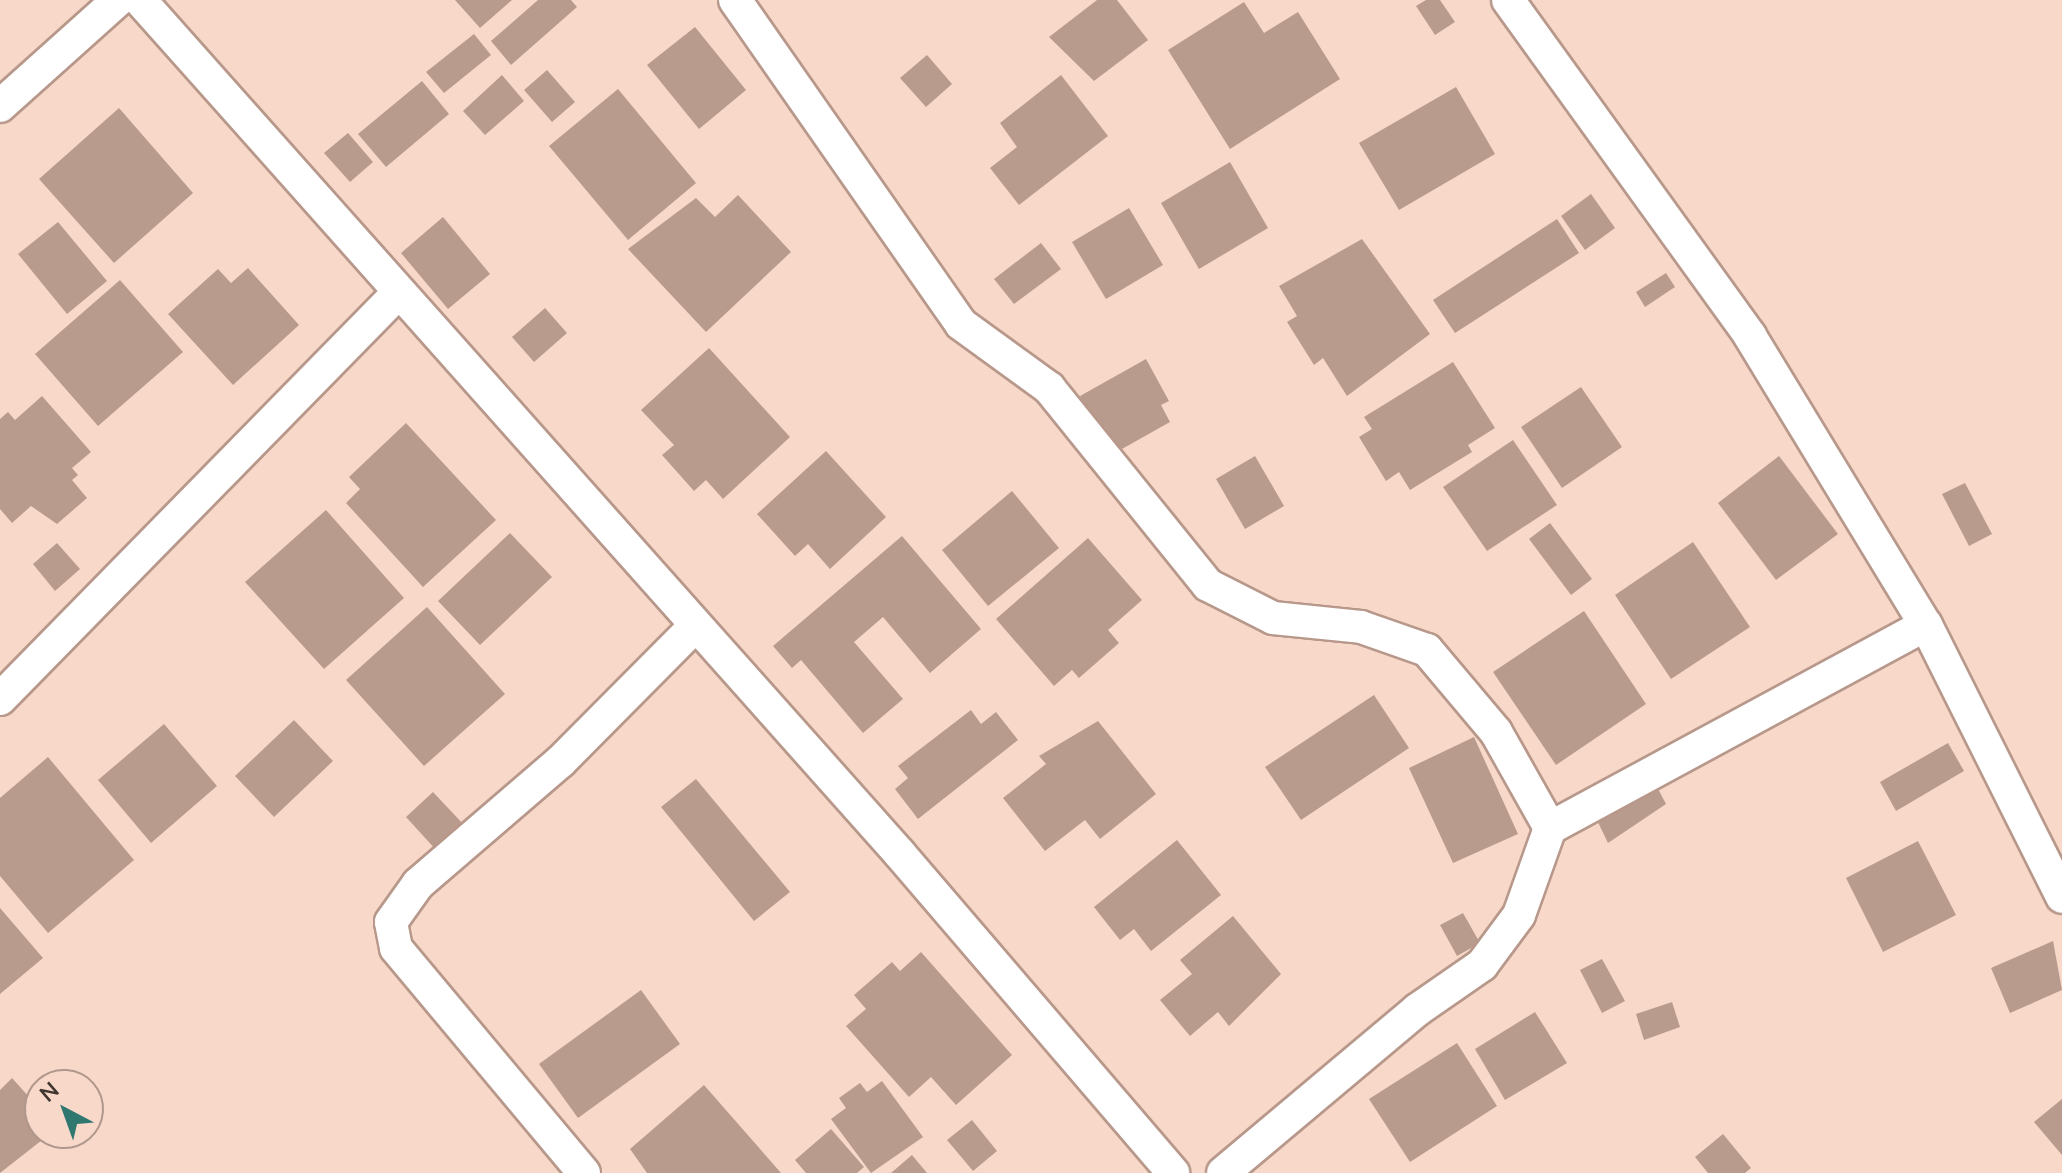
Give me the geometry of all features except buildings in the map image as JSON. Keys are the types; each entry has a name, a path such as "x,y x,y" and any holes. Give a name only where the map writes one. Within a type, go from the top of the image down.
{"street":[{"path":"0,106 118,0"},
{"path":"140,0 397,294 900,854 1173,1173"},
{"path":"735,0 961,324 1049,388 1208,585 1273,618 1361,627 1427,650 1496,732 1550,828"},
{"path":"1508,0 1750,336 1926,625 2062,897"},
{"path":"0,699 397,294"},
{"path":"1223,1173 1417,1010 1482,965 1519,915 1550,828 1926,625"},
{"path":"584,1173 396,948 391,922 418,884 561,761 694,627"}]}
